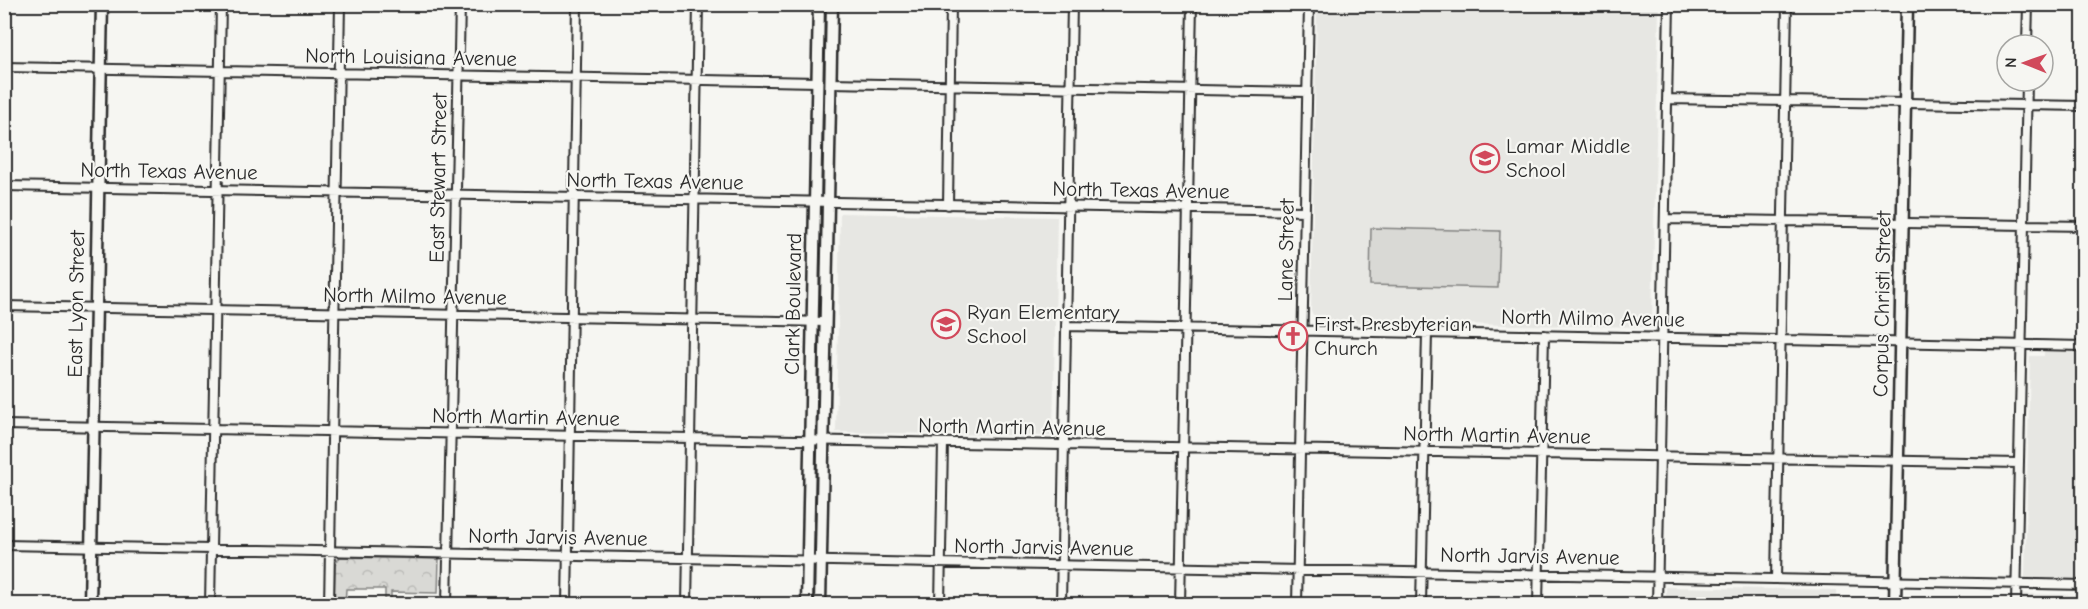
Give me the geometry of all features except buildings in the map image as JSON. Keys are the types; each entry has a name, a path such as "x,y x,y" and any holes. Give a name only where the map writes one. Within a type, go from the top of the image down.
{"main road":[{"name":"East Lyon Street","path":"90,604 102,4"},
{"name":"Clark Boulevard","path":"807,604 819,4"},
{"name":"Clark Boulevard","path":"820,604 832,4"},
{"name":"Corpus Christi Street","path":"1895,604 1907,4"}],"street":[{"path":"210,604 221,4"},
{"path":"329,604 340,4"},
{"name":"East Stewart Street","path":"447,604 460,4"},
{"path":"567,604 577,4"},
{"path":"687,604 698,4"},
{"path":"948,205 951,4"},
{"path":"1061,604 1072,4"},
{"path":"1180,604 1192,4"},
{"name":"Lane Street","path":"1297,604 1309,4"},
{"path":"1657,604 1669,4"},
{"path":"1776,579 1787,4"},
{"path":"2027,33 2028,4"},
{"name":"North Louisiana Avenue","path":"4,67 817,82"},
{"path":"830,83 1307,92"},
{"path":"2016,604 2026,93"},
{"path":"1667,99 2084,106"},
{"name":"North Texas Avenue","path":"4,186 1305,212"},
{"path":"1665,219 2084,226"},
{"name":"North Milmo Avenue","path":"4,306 826,321"},
{"name":"North Milmo Avenue","path":"1066,326 2084,345"},
{"path":"1421,604 1427,333"},
{"path":"1538,604 1544,335"},
{"name":"North Martin Avenue","path":"4,425 2018,463"},
{"path":"940,604 943,443"},
{"name":"North Jarvis Avenue","path":"4,545 2084,585"}],"shaded area":[{"name":"Lamar Middle School","path":"1317,5 1659,5 1652,322 1648,327 1320,322 1311,312"},
{"name":"Ryan Elementary School","path":"840,213 1057,217 1053,436 836,432"},
{"path":"2044,350 2083,351 2083,579 2025,579 2030,356 2044,356"},
{"path":"1666,587 1836,590 1836,604 1666,604"},
{"path":"2023,594 2083,595 2083,604 2022,604"}],"green space":[{"path":"1371,228 1500,231 1498,288 1370,285"},
{"path":"340,557 439,559 438,593 391,592 391,604 385,604 385,589 346,589 345,604 334,604 335,564"}],"place":[{"name":"Lamar Middle School","path":"1485,158"},
{"name":"Ryan Elementary School","path":"946,324"},
{"name":"First Presbyterian Church","path":"1293,336"}]}
